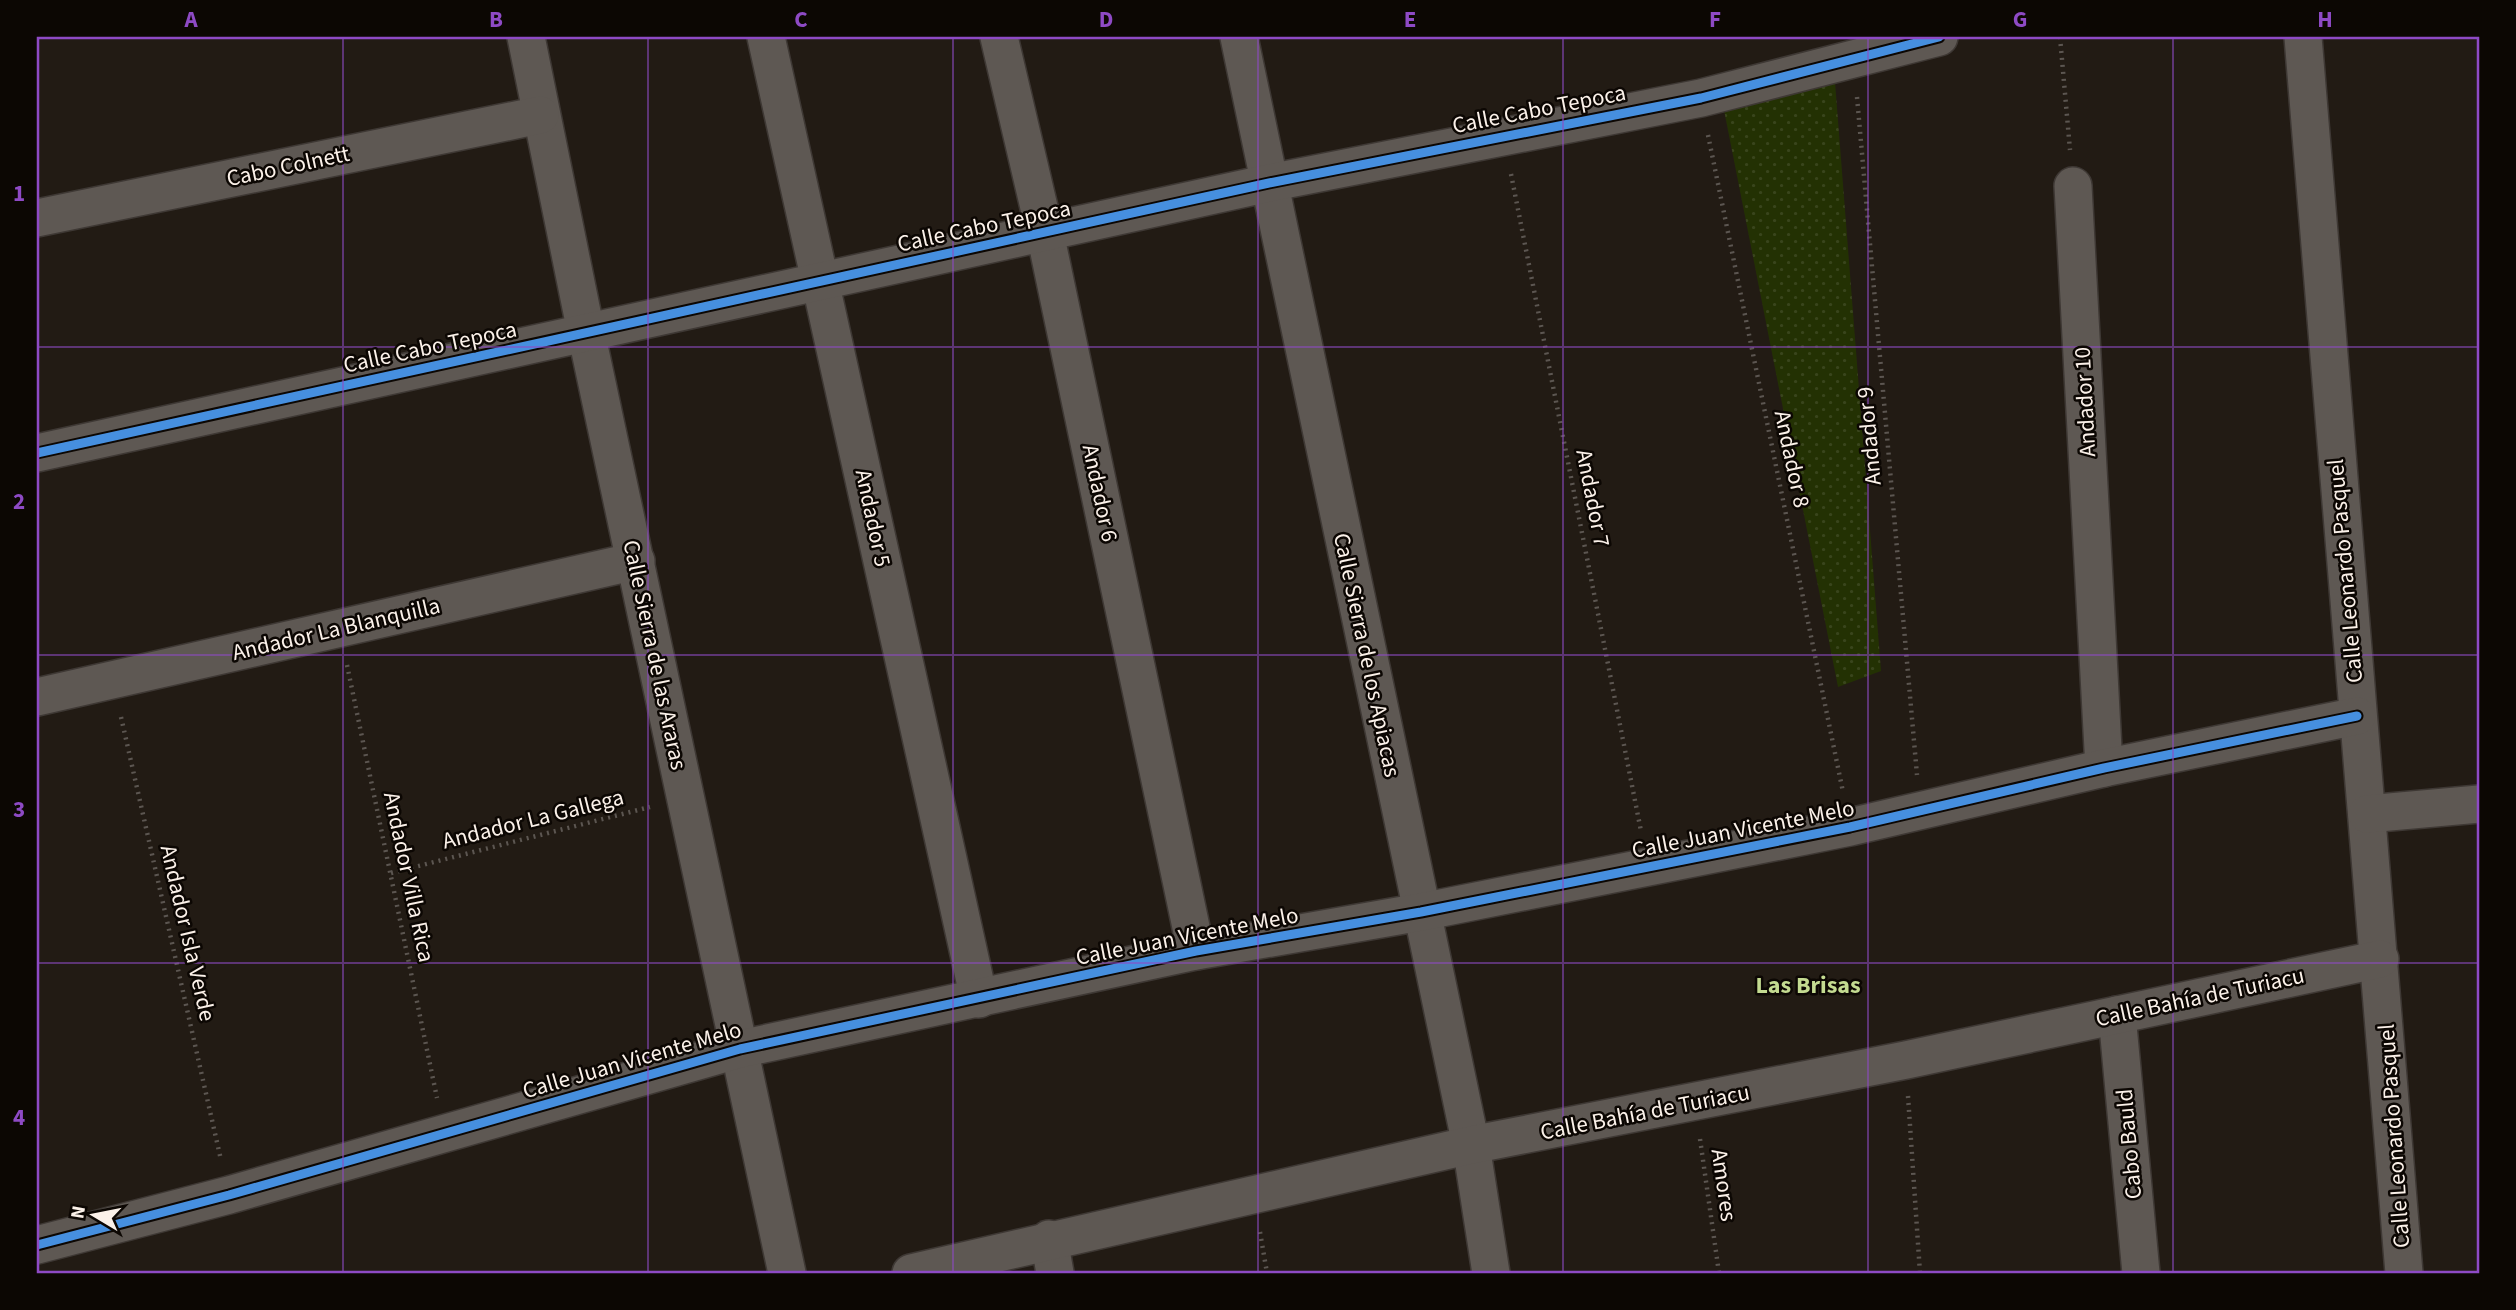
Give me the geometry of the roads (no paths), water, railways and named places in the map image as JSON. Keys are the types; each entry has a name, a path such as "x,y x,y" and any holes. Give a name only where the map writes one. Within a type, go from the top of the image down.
{"street":[{"name":"Calle Sierra de las Araras","path":"526,37 540,115 684,798 787,1273"},
{"name":"Andador 5","path":"766,37 979,999"},
{"name":"Andador 6","path":"999,37 1045,233 1196,951"},
{"name":"Calle Sierra de los Apiacas","path":"1239,37 1471,1146 1491,1273"},
{"name":"Calle Cabo Tepoca","path":"37,453 1269,183 1700,98 1794,76 1852,47 1939,37"},
{"name":"Calle Leonardo Pasquel","path":"2303,37 2404,1273"},
{"name":"Cabo Colnett","path":"37,218 540,115"},
{"name":"Andador 10","path":"2073,186 2104,768"},
{"name":"Andador La Blanquilla","path":"37,697 636,561"},
{"name":"Calle Juan Vicente Melo","path":"37,1245 229,1195 740,1049 1196,951 1421,912 1850,827 2104,768 2357,716"},
{"path":"2367,814 2479,804"},
{"name":"Calle Bahía de Turiacu","path":"911,1273 1052,1256 1254,1196 1471,1146 1906,1060 2380,959"},
{"name":"Cabo Bauld","path":"2117,1015 2141,1273"}],"district":[{"name":"Las Brisas","path":"1808,985"}]}
